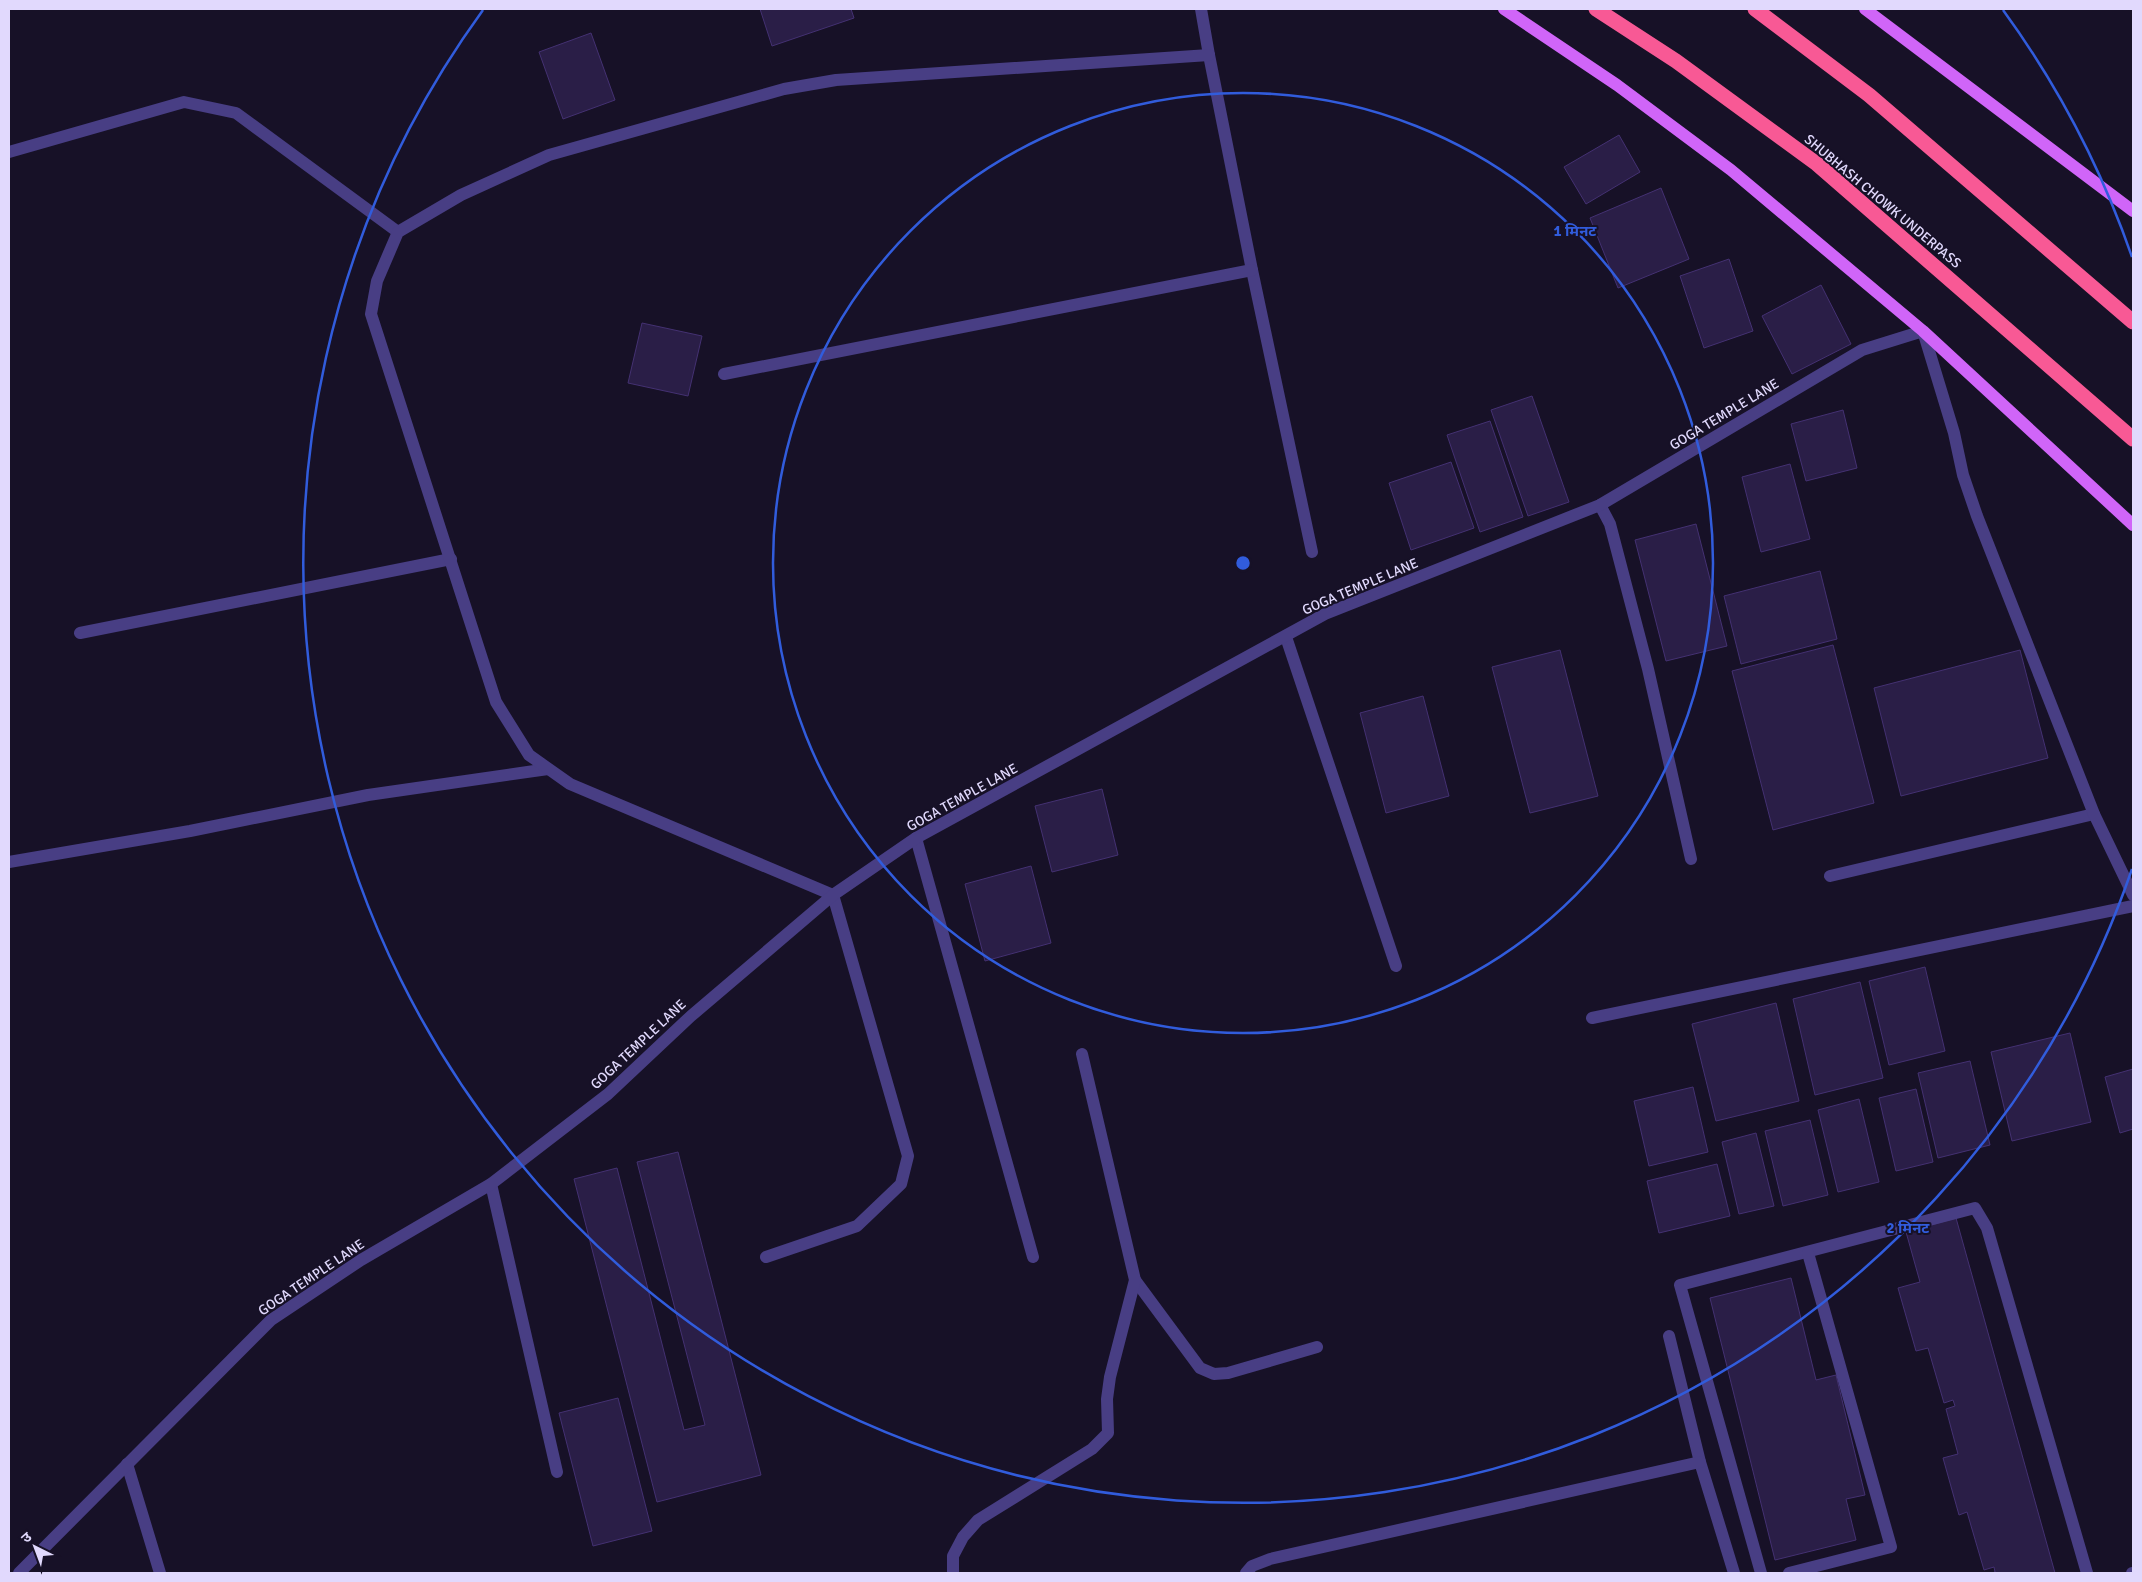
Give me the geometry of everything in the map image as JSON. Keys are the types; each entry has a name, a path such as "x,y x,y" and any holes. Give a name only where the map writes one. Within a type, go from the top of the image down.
{"highway":[{"name":"SHUBHASH CHOWK UNDERPASS","path":"1596,9 1676,61 1818,164 2133,439"},
{"path":"1755,9 1870,95 2133,322"}],"main road":[{"path":"1504,9 1618,85 1731,170 1923,330 2133,525"},
{"path":"1865,9 2133,211"}],"street":[{"path":"1202,9 1209,55 1252,270 1312,552"},
{"path":"766,1257 857,1226 902,1184 908,1156 833,894 570,784 529,755 496,702 371,314 377,281 398,232 461,196 550,155 784,89 836,80 1209,55"},
{"path":"9,152 184,102 236,113 398,232"},
{"path":"724,374 1252,270"},
{"path":"1923,330 1974,508 2094,814 2133,895"},
{"name":"GOGA TEMPLE LANE","path":"19,1573 271,1320 361,1260 491,1184 608,1094 691,1016 833,894 916,838 1325,614 1600,505 1862,350 1923,330"},
{"path":"1600,505 1610,524 1646,659 1691,859"},
{"path":"80,633 451,559"},
{"path":"1286,637 1396,966"},
{"path":"9,862 190,830 368,795 548,769"},
{"path":"1830,876 2094,814"},
{"path":"916,838 1033,1257"},
{"path":"1592,1018 2133,906"},
{"path":"1082,1054 1135,1280 1200,1368 1214,1374 1228,1373 1317,1347"},
{"path":"491,1184 557,1472"},
{"path":"1761,1573 1680,1285 1975,1208 1987,1228 2087,1573"},
{"path":"1789,1573 1891,1548 1808,1253"},
{"path":"953,1573 953,1556 963,1537 978,1520 1092,1449 1102,1442 1108,1433 1107,1399 1110,1377 1135,1280"},
{"path":"1669,1336 1700,1462 1734,1573"},
{"path":"1246,1573 1252,1566 1270,1559 1700,1462"},
{"path":"128,1464 160,1573"}],"building":[{"path":"760,9 851,9 854,18 772,46"},
{"path":"591,33 615,100 563,119 539,52"},
{"path":"1619,135 1640,172 1586,204 1564,167"},
{"path":"1661,188 1689,259 1618,288 1590,218"},
{"path":"1729,259 1753,331 1704,348 1680,276"},
{"path":"1821,285 1851,344 1792,374 1762,316"},
{"path":"642,323 702,336 688,396 628,383"},
{"path":"1532,396 1569,502 1528,516 1491,410"},
{"path":"1843,410 1857,468 1806,481 1791,424"},
{"path":"1490,421 1523,517 1480,532 1447,435"},
{"path":"1451,462 1474,528 1411,550 1389,483"},
{"path":"1790,464 1810,539 1761,552 1742,477"},
{"path":"1696,524 1727,646 1666,661 1635,540"},
{"path":"1820,571 1837,639 1741,664 1724,596"},
{"path":"1833,645 1874,803 1773,830 1732,671"},
{"path":"1560,650 1598,796 1530,813 1492,667"},
{"path":"2020,650 2048,758 1901,796 1874,688"},
{"path":"1423,696 1449,796 1386,813 1360,713"},
{"path":"1102,789 1118,855 1052,872 1035,806"},
{"path":"1031,866 1051,943 985,961 965,884"},
{"path":"1925,967 1945,1051 1889,1065 1869,981"},
{"path":"1860,982 1883,1078 1815,1095 1793,999"},
{"path":"1776,1003 1799,1101 1716,1121 1692,1024"},
{"path":"2070,1033 2091,1122 2012,1141 1991,1052"},
{"path":"1970,1061 1990,1145 1938,1158 1918,1073"},
{"path":"2133,1069 2133,1129 2120,1133 2105,1077"},
{"path":"1693,1087 1708,1152 1649,1166 1634,1101"},
{"path":"1916,1089 1933,1162 1896,1171 1879,1098"},
{"path":"1859,1099 1879,1182 1838,1192 1818,1110"},
{"path":"1810,1120 1828,1195 1783,1206 1765,1131"},
{"path":"1756,1133 1774,1206 1739,1214 1722,1142"},
{"path":"678,1152 761,1475 657,1502 574,1179 617,1168 684,1430 705,1425 637,1162"},
{"path":"1717,1164 1730,1216 1659,1233 1647,1181"},
{"path":"1956,1218 2055,1573 1992,1573 1995,1572 1994,1567 1984,1570 1967,1512 1959,1515 1943,1458 1958,1454 1946,1409 1955,1406 1953,1400 1944,1403 1928,1348 1916,1351 1898,1288 1920,1282 1906,1232"},
{"path":"1791,1278 1816,1380 1836,1375 1865,1495 1846,1499 1856,1540 1775,1560 1710,1298"},
{"path":"618,1398 652,1531 593,1546 559,1413"}]}
